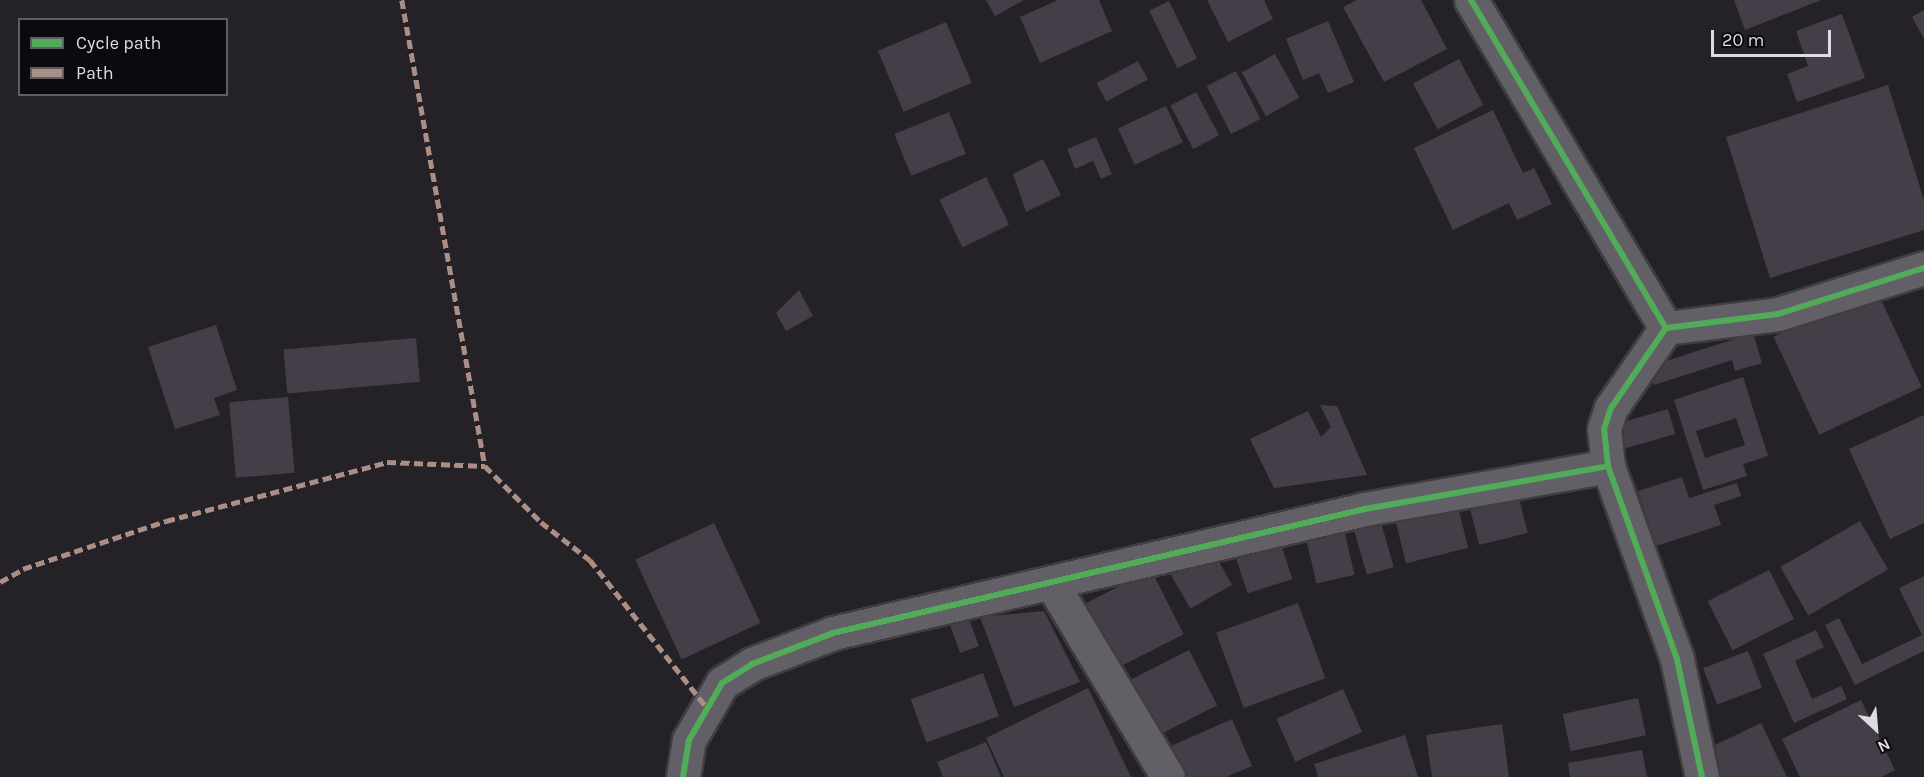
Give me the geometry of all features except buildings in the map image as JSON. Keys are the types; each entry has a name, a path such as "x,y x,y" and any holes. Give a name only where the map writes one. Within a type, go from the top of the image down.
{"street":[{"path":"1471,0 1666,328"},
{"path":"1702,777 1677,659 1608,466 1604,429 1611,408 1666,328 1778,314 1924,268"},
{"path":"683,777 689,740 705,705 722,683 752,664 833,633 1052,584 1365,509 1608,466"},
{"path":"1052,584 1168,777"}],"marked path":[{"path":"402,0 485,466 541,522 590,560 705,705"},
{"path":"0,582 23,569 166,521 387,462 485,466"}],"cycle path":[{"path":"1471,0 1666,328"},
{"path":"1702,777 1677,659 1608,466 1604,429 1611,408 1666,328 1778,314 1924,268"},
{"path":"683,777 689,740 722,683 752,664 833,633 1365,509 1608,466"}]}
